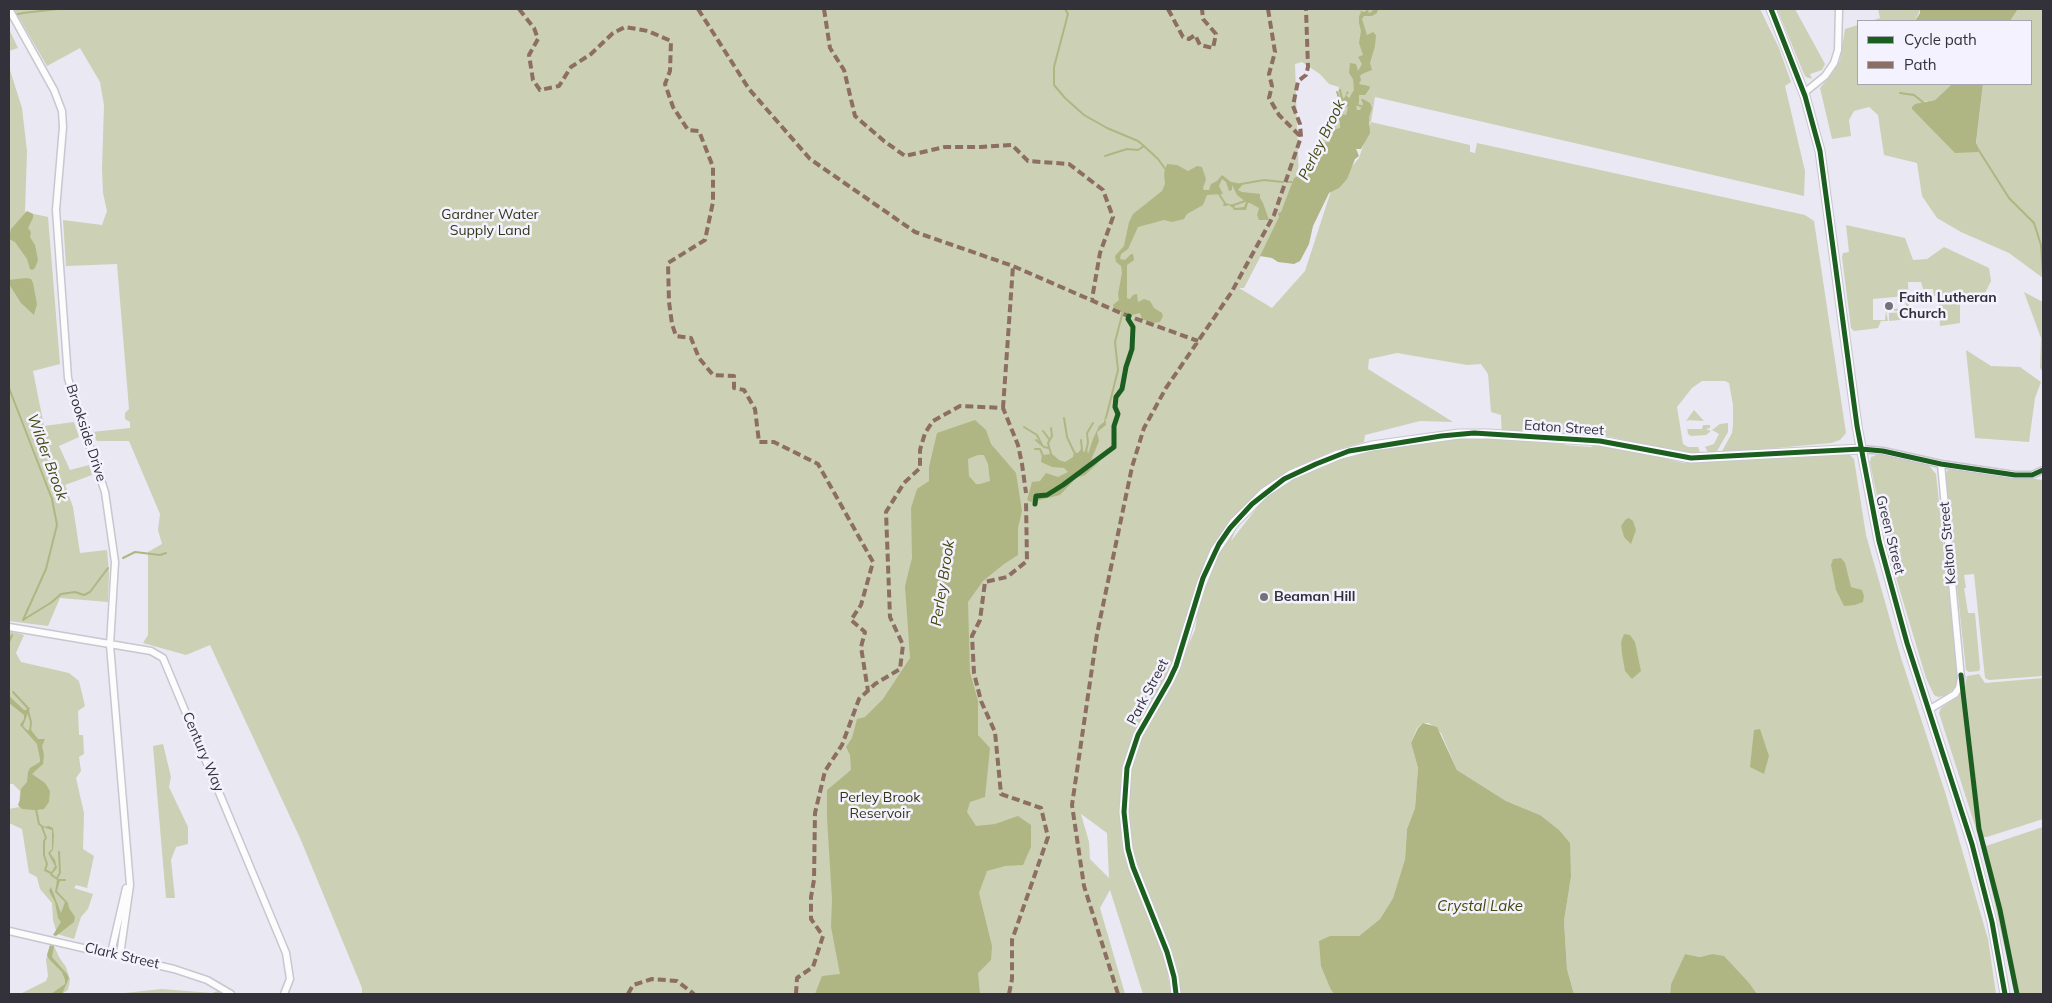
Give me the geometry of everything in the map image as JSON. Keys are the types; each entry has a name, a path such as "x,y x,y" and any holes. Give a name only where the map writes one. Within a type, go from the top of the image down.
{"street":[{"name":"Brookside Drive","path":"9,9 57,97 63,119 56,210 67,366 71,390 104,488 115,565 110,645 129,898 120,955"},
{"name":"Green Street","path":"1764,9 1796,72"},
{"name":"Green Street","path":"1771,9 1804,93 1816,134 1826,184 1861,449 1872,508 1908,643 1978,864 2005,994"},
{"path":"1804,93 1825,76 1834,63 1838,50 1839,9"},
{"name":"Eaton Street","path":"1235,522 1270,489 1291,475 1316,464 1338,455 1372,446 1441,436 1488,434 1600,441 1691,458 1861,449 1890,452 1941,464"},
{"path":"1941,464 2022,476 2043,470"},
{"name":"Kelton Street","path":"1930,709 1955,694 1961,678 1941,464"},
{"name":"Park Street","path":"1176,994 1172,968 1167,952 1128,850 1124,812 1126,776 1131,752 1138,735 1176,666 1208,564 1223,537 1235,522"},
{"name":"Century Way","path":"9,627 157,654 163,658 286,953 290,979 284,994"},
{"name":"Brookside Drive","path":"111,953 124,902 128,868"},
{"name":"Clark Street","path":"9,931 120,955 194,975 231,994"}],"green space":[{"name":"Gardner Water Supply Land","path":"14,9 1760,9 1779,48 1791,82 1785,86 1805,171 1804,196 1375,97 1371,122 1470,145 1470,152 1475,153 1477,143 1805,215 1814,221 1846,433 1840,440 1831,443 1721,453 1732,433 1733,425 1733,405 1729,383 1725,381 1702,381 1692,388 1677,407 1683,444 1688,447 1698,447 1700,452 1698,455 1674,452 1611,437 1586,434 1565,433 1565,445 1591,447 1595,445 1631,450 1684,463 1849,454 1854,459 1866,535 1901,658 1946,795 1988,939 1996,994 1757,994 1750,984 1712,954 1700,957 1685,954 1671,984 1670,994 1574,994 1567,969 1564,921 1571,877 1540,815 1506,801 1457,770 1441,733 1429,723 1423,723 1417,728 1411,743 1418,768 1415,808 1407,829 1405,859 1393,898 1380,919 1359,936 1330,936 1331,990 1334,994 1180,994 1177,967 1168,941 1133,853 1123,847 1137,888 1165,957 1171,994 1143,994 1110,890 1100,908 1125,994 362,994 362,988 300,838 210,645 186,655 143,643 148,635 148,552 162,544 158,530 160,514 129,441 97,441 92,432 130,428 130,422 125,419 125,413 129,409 117,264 66,266 63,220 102,225 107,211 103,193 102,169 104,105 100,82 80,48 47,66","holes":["1302,62 1320,74 1329,84 1339,87 1334,112 1300,175 1316,180 1351,110 1348,101 1350,95 1358,116 1371,122 1359,158 1331,191 1305,271 1272,308 1239,288 1244,288 1299,183 1295,64","1397,353 1467,365 1481,364 1488,374 1491,412 1501,415 1502,438 1463,435 1350,454 1292,478 1263,500 1231,541 1244,509 1292,469 1336,450 1364,442 1365,435 1420,421 1453,422 1368,369 1369,359","1197,617 1195,630 1178,668 1183,649","1081,814 1107,833 1109,878 1090,859 1089,842"]},
{"path":"1777,9 1795,9 1825,64 1822,70 1810,74 1812,79 1804,74"},
{"path":"1878,9 1920,9 1915,20 1874,20 1880,18"},
{"path":"2018,9 2043,9 2043,278 2009,253 1961,232 1937,218 1922,196 1917,163 1884,155 1878,115 1869,107 1854,111 1849,120 1851,136 1832,139 1820,88 1834,71 1840,60 1845,29 1857,25 1857,85 1951,85 1935,100 1922,102 1976,145 1983,85 2032,85 2032,20 2011,20"},
{"path":"9,29 18,48 9,51"},
{"path":"9,67 22,108 27,151 25,212 48,217 60,364 33,371 44,426 74,422 79,437 59,446 70,470 89,465 92,475 65,485 73,507 80,553 107,550 109,571 108,602 60,598 48,626 9,621"},
{"path":"1846,225 1905,238 1913,260 1927,259 1944,247 1989,268 1991,281 1983,297 1971,301 1969,295 1960,297 1960,323 1940,326 1938,296 1934,296 1933,289 1923,289 1921,282 1908,282 1909,310 1894,311 1894,309 1906,308 1905,296 1873,299 1873,320 1885,320 1886,311 1888,321 1881,321 1878,328 1854,331 1851,328 1842,257 1843,253 1849,252"},
{"path":"2024,292 2043,302 2043,372 2040,368 2041,338"},
{"path":"1909,312 1909,319 1889,321 1889,313"},
{"path":"1966,350 1991,366 2020,367 2041,382 2035,398 2029,442 1975,438"},
{"path":"1694,410 1704,421 1687,420"},
{"path":"1728,423 1728,432 1717,451 1709,454 1705,447 1714,444 1719,434 1712,430 1720,424"},
{"path":"1703,425 1710,425 1710,428 1706,429 1711,431 1706,435 1691,436 1688,434 1687,429 1702,429"},
{"path":"1879,454 1927,463 1936,474 1958,678 1955,688 1944,696 1938,697 1934,695 1926,678 1889,554 1870,463 1871,457"},
{"path":"1952,468 2043,480 2043,676 1989,680 1985,678 1974,574 1964,575 1966,588 1964,588 1968,613 1975,613 1980,668 1979,671 1969,672 1966,670 1945,476 1947,471"},
{"path":"9,631 24,635 16,653 21,662 69,673 79,681 85,706 78,711 79,735 83,735 84,754 79,757 81,771 76,778 84,813 83,849 94,856 87,888 76,885 74,888 93,894 88,909 81,917 74,939 57,934 53,920 52,903 40,889 37,877 29,873 22,829 9,823 9,809 19,807 20,791 13,784 9,784"},
{"path":"1979,674 1985,683 2043,678 2043,819 1987,837 1982,837 1965,686 1967,676"},
{"path":"1962,690 1976,820 1980,835 1977,832 1939,713 1941,708 1953,700"},
{"path":"163,744 171,777 169,787 188,827 188,844 176,847 171,860 175,898 166,898 153,746"},
{"path":"2043,827 2043,994 2018,994 1986,846"},
{"path":"1984,848 2000,913 2015,994 1983,852"},
{"path":"50,945 54,946 66,967 70,980 68,990 62,994 20,994 46,981 48,976 46,960"},
{"path":"162,989 212,993 218,991 222,994 115,994"}],"water":[{"path":"1369,9 1368,12 1370,13 1374,9 1378,9 1377,13 1372,16 1364,16 1362,19 1367,35 1373,32 1376,35 1370,63 1372,70 1360,76 1359,84 1369,86 1370,88 1365,95 1359,95 1359,103 1356,106 1357,110 1360,110 1363,104 1361,99 1370,103 1372,108 1369,117 1370,133 1361,149 1356,149 1359,156 1355,159 1347,179 1339,188 1329,193 1313,226 1309,244 1300,261 1294,264 1278,262 1272,258 1260,256 1279,217 1278,213 1281,212 1294,178 1304,173 1308,166 1307,164 1311,163 1319,155 1318,148 1322,147 1323,143 1331,142 1326,139 1329,131 1340,128 1340,116 1342,114 1346,115 1348,107 1341,106 1345,104 1339,102 1345,97 1347,91 1349,93 1346,95 1349,98 1354,90 1353,79 1349,73 1350,63 1356,64 1358,71 1362,64 1358,57 1363,55 1359,43 1361,31 1359,16 1360,11 1364,12"},
{"path":"1920,9 2018,9 2011,20 1916,20"},
{"path":"1951,85 1983,85 1976,143 1979,149 1978,152 1955,153 1912,109 1915,104 1935,100"},
{"path":"1167,164 1177,165 1188,171 1197,166 1202,167 1206,179 1204,190 1209,190 1211,184 1222,175 1231,182 1243,184 1238,190 1260,194 1269,220 1259,220 1257,215 1259,208 1250,203 1248,203 1246,210 1234,210 1231,205 1223,206 1224,203 1234,205 1235,208 1244,207 1246,202 1237,195 1232,185 1232,190 1229,191 1226,182 1222,179 1219,186 1223,194 1207,195 1203,205 1187,214 1184,219 1172,222 1164,220 1138,227 1128,249 1121,254 1120,259 1125,260 1133,254 1134,260 1127,265 1127,298 1130,299 1133,295 1137,294 1138,302 1144,299 1150,301 1154,308 1162,313 1163,316 1160,322 1152,323 1142,319 1140,313 1129,316 1114,308 1113,305 1119,300 1118,294 1122,273 1121,266 1116,262 1115,256 1124,246 1129,222 1133,214 1162,191 1165,184 1164,173"},
{"path":"27,211 33,214 28,228 31,232 30,237 35,245 38,260 35,268 32,270 15,242 9,239 11,229"},
{"path":"31,279 33,283 37,304 34,315 21,303 9,284 9,280"},
{"path":"1105,416 1106,425 1097,432 1099,441 1091,460 1098,457 1097,464 1085,475 1076,478 1060,495 1031,502 1027,500 1032,482 1040,481 1046,473 1058,477 1068,472 1064,468 1052,467 1041,462 1042,455 1052,454 1065,462 1073,457 1074,452 1078,453 1081,449 1084,452 1087,449 1088,454 1093,439 1099,426 1104,422"},
{"name":"Perley Brook Reservoir","path":"975,420 986,430 991,444 1016,473 1022,511 1018,528 1018,555 983,581 968,602 970,672 978,701 978,735 990,748 985,797 970,802 967,812 976,826 995,824 1018,816 1031,825 1031,847 1023,865 1005,866 987,871 979,893 992,946 991,960 978,973 980,994 815,994 822,976 840,974 831,927 832,899 827,790 851,770 850,755 846,747 852,738 857,719 865,717 883,699 910,658 905,586 912,558 911,508 917,489 929,481 929,467 937,433","holes":["984,455 988,464 990,481 976,484 969,476 968,459"]},
{"path":"1629,518 1633,521 1636,530 1631,544 1624,537 1621,526"},
{"path":"1841,558 1845,563 1851,587 1862,590 1863,602 1844,606 1836,590 1831,565 1833,559"},
{"path":"1624,634 1630,635 1635,642 1641,671 1632,679 1625,671 1621,642"},
{"path":"9,696 24,710 30,708 23,726 27,730 31,730 38,739 45,739 42,746 43,764 32,774 45,783 50,791 49,802 44,809 22,809 18,805 21,789 27,782 28,772 30,768 40,762 40,759 37,744 20,725 24,715 9,703"},
{"name":"Crystal Lake","path":"1423,723 1437,727 1457,770 1506,801 1540,815 1559,830 1570,843 1571,877 1564,921 1567,969 1574,994 1334,994 1331,990 1321,966 1319,941 1330,936 1359,936 1380,919 1393,898 1405,859 1407,829 1415,808 1418,768 1411,743 1418,728"},
{"path":"1760,729 1769,756 1764,774 1750,767 1754,730"},
{"path":"49,826 53,828 54,836 53,850 50,853 55,860 57,868 52,874 60,880 57,891 68,903 75,917 74,922 56,936 53,935 61,922 58,918 55,902 49,891 51,887 61,913 65,902 55,892 57,880 50,875 55,866 48,853 52,849 52,830 42,827"},
{"path":"50,945 54,946 52,957 69,978 62,994 51,994 65,984 65,980 62,972 47,955"},
{"path":"1685,954 1700,957 1712,954 1724,956 1757,994 1670,994 1671,984"}],"waterway":[{"name":"Wilder Brook","path":"9,16 58,9"},
{"path":"1065,9 1068,14 1054,67 1054,85 1084,115 1107,128 1138,141 1144,146"},
{"path":"1340,90 1342,99"},
{"path":"1337,92 1340,100"},
{"path":"1900,93 1914,95 1924,103"},
{"path":"1357,105 1361,106"},
{"path":"1334,129 1336,116"},
{"path":"1336,122 1340,119"},
{"path":"1105,156 1127,149 1138,150 1144,146 1158,159 1166,170"},
{"path":"1978,149 2009,198 2034,223 2041,245 2043,274"},
{"path":"1241,184 1264,180 1283,182"},
{"path":"1219,194 1226,205"},
{"path":"1231,206 1245,201"},
{"name":"Perley Brook","path":"1106,418 1118,370 1115,342 1123,311"},
{"name":"Wilder Brook","path":"9,388 52,499 57,525 46,569 23,620"},
{"path":"1064,418 1067,437 1074,452"},
{"path":"1086,451 1088,443 1087,433 1093,423"},
{"path":"1024,427 1037,435 1042,445"},
{"path":"1051,428 1052,436 1048,443 1051,454"},
{"path":"1043,431 1049,439"},
{"path":"1036,440 1044,447 1049,448"},
{"path":"1081,440 1082,450"},
{"path":"1035,449 1040,449 1043,456"},
{"path":"123,558 135,552 160,555 166,553"},
{"path":"23,620 52,602 61,594 75,592 84,595 90,592 108,568"},
{"name":"Wilder Brook","path":"9,642 12,635"},
{"path":"13,692 27,707 31,722 30,732"},
{"name":"Wilder Brook","path":"36,809 39,824 43,827"},
{"path":"42,827 46,838 44,841 44,855 47,864 45,870 51,873"},
{"name":"Wilder Brook","path":"57,878 60,873 59,852"},
{"name":"Wilder Brook","path":"58,880 65,880"}],"marked path":[{"path":"519,9 534,28 538,39 529,55 533,80 540,90 559,86 571,67 591,54 613,33 625,27 648,31 671,41 670,71 665,84 673,107 688,130 699,131 713,167 713,202 705,240 668,263 669,302 672,324 676,336 691,338 699,358 713,375 734,376 734,388 744,390 755,409 759,442 774,442 818,464 873,562 861,605 851,620 865,632 861,647 868,691"},
{"path":"698,9 749,89 810,159 915,232 1013,266 1123,314 1198,341"},
{"path":"824,9 830,48 844,70 855,116 905,156 945,147 1012,145 1028,161 1069,164 1103,190 1113,217 1100,253 1092,299"},
{"path":"1168,9 1183,37 1189,39 1195,35 1200,45 1213,48 1216,34 1203,19 1202,9"},
{"path":"1268,9 1275,52 1269,74 1272,86 1269,98 1279,115 1301,137"},
{"path":"1118,994 1084,886 1072,805 1097,634 1132,467 1144,428 1166,388 1231,293 1274,215 1301,137 1300,124 1293,106 1298,81 1306,75 1308,67 1306,9"},
{"path":"1003,408 1013,266"},
{"path":"796,994 797,978 813,967 823,936 811,919 811,897 814,880 815,813 825,771 842,745 859,699 875,684 900,669 903,645 890,617 886,512 904,483 920,468 920,450 925,433 933,421 960,406 1003,408 1018,445 1026,493"},
{"path":"1009,994 1012,979 1012,940 1048,837 1041,808 1001,794 995,732 981,701 974,673 972,636 980,620 985,582 1007,577 1027,561 1026,501"},
{"path":"628,994 633,985 652,979 677,981 694,994"}],"cycle path":[{"path":"1771,9 1805,96 1820,151 1857,426 1879,541 1907,643 1972,844 1992,922 2005,994"},
{"path":"1035,504 1036,496 1047,495 1063,485 1114,447 1114,426 1118,414 1115,407 1116,397 1122,389 1132,349 1133,327 1128,319 1129,316"},
{"path":"1176,994 1174,977 1167,952 1133,867 1128,849 1124,812 1127,768 1138,735 1176,666 1203,578 1219,544 1230,528 1252,504 1284,479 1349,451 1441,436 1474,433 1600,441 1691,458 1861,449 1883,451 1941,464 2015,475 2032,475 2043,470"},
{"path":"1961,675 1979,829 2000,910 2017,994"}],"place":[{"name":"Faith Lutheran Church","path":"1889,306"},
{"name":"Beaman Hill","path":"1264,597"}]}
